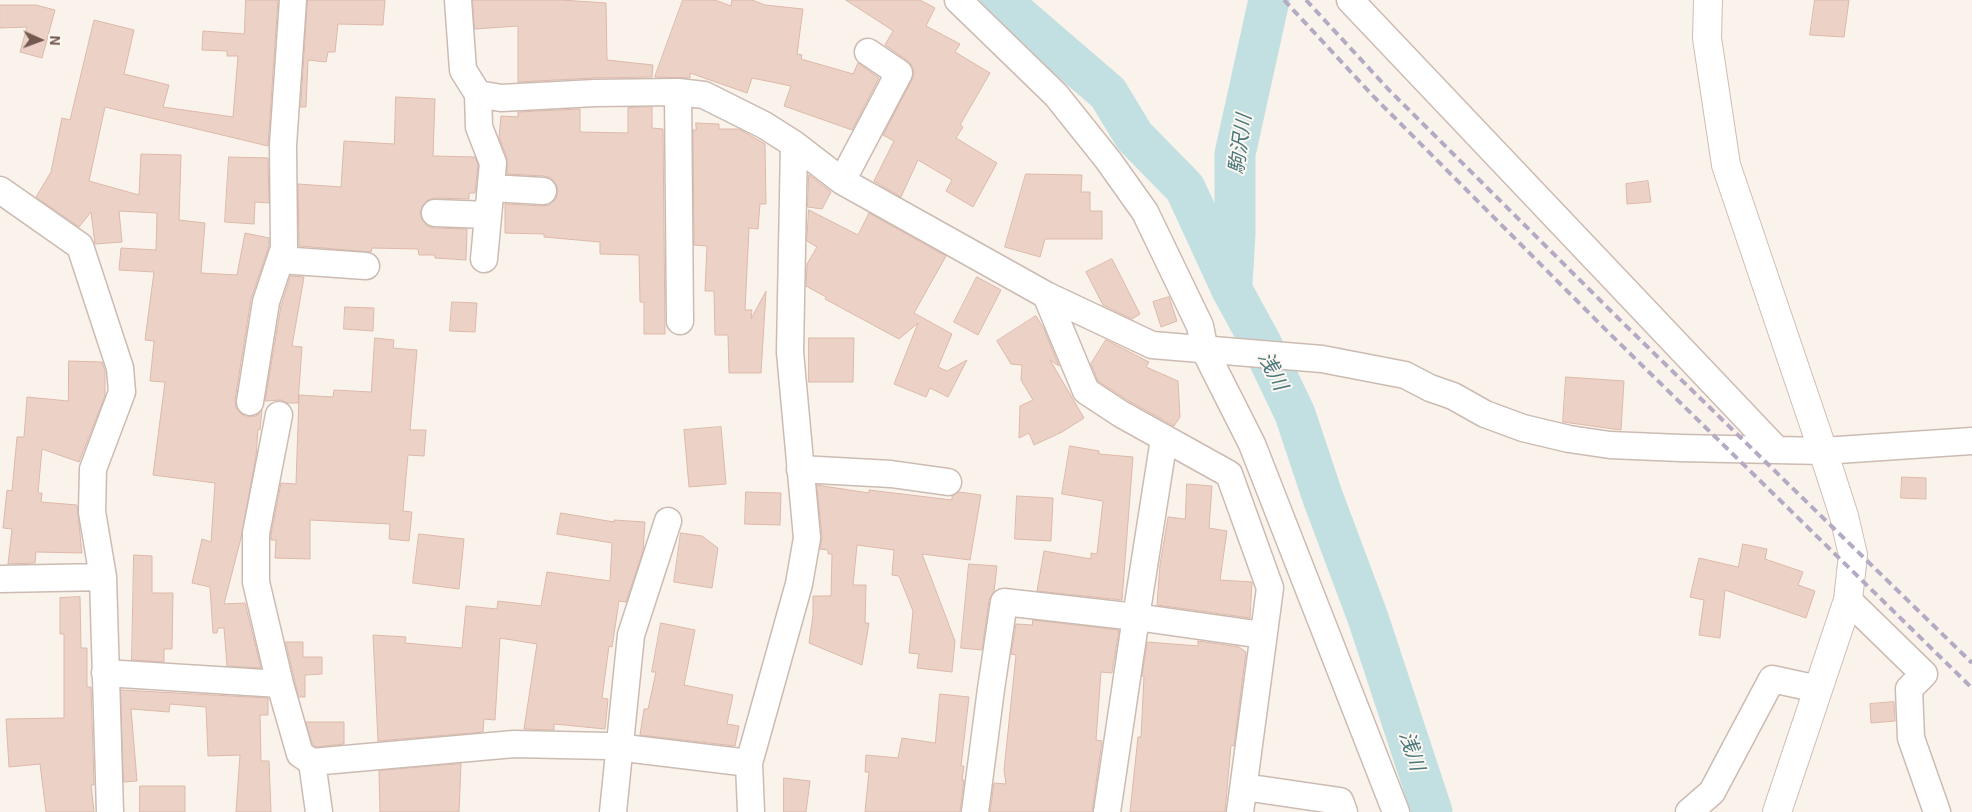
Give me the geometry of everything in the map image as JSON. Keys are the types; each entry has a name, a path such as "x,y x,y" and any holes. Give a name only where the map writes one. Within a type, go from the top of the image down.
{"street":[{"path":"250,402 266,302 284,248 283,145 293,0"},
{"path":"458,0 463,70 478,94 479,127 494,163 484,259"},
{"path":"958,0 1056,95 1108,160 1145,212 1200,326 1205,351 1252,444 1396,812"},
{"path":"1350,0 1777,450"},
{"path":"1708,0 1708,38 1726,165 1823,451 1844,516 1853,555 1848,600 1777,812"},
{"path":"842,180 899,73 868,52"},
{"path":"478,94 501,98 595,93 678,92 704,95 764,125 794,144 842,180 1046,295 1152,346 1322,359 1405,375 1522,428 1569,439 1610,445 1823,451 1972,441"},
{"path":"678,92 680,321"},
{"path":"750,812 749,763 799,584 807,538 790,352 794,144"},
{"path":"491,188 543,191"},
{"path":"0,190 80,246 120,368 122,392 93,469 92,512 103,577 110,812"},
{"path":"435,213 488,215"},
{"path":"280,260 366,266"},
{"path":"1046,295 1086,391 1164,439 1229,474 1270,588 1240,812"},
{"path":"279,415 256,533 256,582 280,684 300,754 312,762 514,744 618,747 749,763"},
{"path":"1107,812 1164,439"},
{"path":"800,469 891,474 948,482"},
{"path":"613,812 618,747 631,635 668,521"},
{"path":"0,579 103,577"},
{"path":"1848,600 1924,674 1909,689 1911,738 1937,812"},
{"path":"975,812 1004,602 1136,617 1263,635"},
{"path":"105,673 280,684"},
{"path":"1688,812 1712,792 1772,679 1818,689"},
{"path":"312,762 319,812"},
{"path":"1244,787 1340,801 1344,812"}],"building":[{"path":"246,0 278,0 268,146 105,107 89,181 139,195 141,154 181,155 179,220 205,223 201,273 237,275 245,233 269,238 269,246 251,299 235,400 236,408 247,417 256,416 262,410 260,430 258,429 256,456 241,538 224,604 245,603 261,668 227,666 224,628 218,628 217,633 213,633 210,587 192,583 202,539 211,542 215,483 153,475 165,382 150,381 154,341 145,340 154,272 119,270 121,248 156,250 157,213 119,211 122,242 95,244 91,212 79,227 36,197 51,172 62,118 70,120 94,20 134,30 124,74 169,85 163,107 233,117 238,56 227,56 227,51 202,50 203,31 244,34"},
{"path":"308,0 385,0 383,25 338,24 335,52 328,52 326,62 308,60 306,107 301,107"},
{"path":"473,0 561,0 606,3 607,60 653,65 652,77 518,82 518,26 475,29"},
{"path":"683,0 715,0 731,6 732,0 752,0 765,5 803,9 797,54 802,55 801,59 853,74 858,63 879,78 852,130 784,106 791,86 752,78 747,93 690,73 690,78 655,77"},
{"path":"846,0 920,0 935,8 926,26 960,44 955,52 990,73 960,125 963,127 956,138 997,163 973,207 946,191 952,180 918,160 901,197 874,181 894,141 883,135 914,73 908,61 885,45 893,31"},
{"path":"1815,0 1849,0 1844,37 1810,35"},
{"path":"0,5 36,5 55,10 42,58 20,52 27,27 0,28"},
{"path":"396,97 435,99 433,156 475,157 478,165 475,193 469,193 469,199 436,198 428,200 420,212 422,220 427,226 467,229 466,260 435,258 435,255 419,255 418,249 372,248 371,252 299,246 298,184 341,187 344,141 394,144"},
{"path":"652,107 652,128 663,129 665,334 644,334 644,302 640,302 639,255 600,254 600,242 544,237 544,234 505,233 505,204 549,205 556,199 558,191 556,184 551,178 507,174 507,158 499,137 501,116 518,117 518,112 580,109 580,132 628,133 628,108"},
{"path":"696,123 719,124 719,129 739,129 765,144 766,204 760,204 758,229 749,228 745,310 752,310 751,319 766,291 761,373 729,373 728,335 715,335 714,291 705,291 707,246 694,245 693,130 696,130"},
{"path":"229,157 268,158 269,203 255,202 254,224 225,222"},
{"path":"1026,174 1082,175 1081,192 1090,192 1090,211 1102,211 1102,239 1045,239 1040,257 1005,247"},
{"path":"809,175 831,192 822,209 808,207"},
{"path":"1648,181 1651,202 1627,204 1626,184"},
{"path":"809,210 858,235 869,213 946,256 914,313 952,334 938,367 947,371 967,360 948,397 930,388 926,397 894,384 918,323 899,339 825,299 826,297 806,286 807,264 817,247 807,241"},
{"path":"1112,259 1140,314 1132,319 1103,305 1086,272"},
{"path":"291,276 304,277 292,346 302,347 298,403 287,403 281,400 265,401 281,306"},
{"path":"977,277 1001,290 978,335 954,322"},
{"path":"1169,297 1177,321 1161,327 1153,302"},
{"path":"452,302 477,303 475,332 450,331"},
{"path":"345,307 374,308 373,331 344,329"},
{"path":"1036,316 1044,329 1059,366 1050,360 1084,418 1062,432 1034,445 1029,433 1019,438 1020,406 1033,400 1021,380 1022,365 1011,364 997,341"},
{"path":"375,338 394,340 393,348 417,350 410,430 426,430 424,456 408,455 403,511 412,512 409,541 389,539 390,524 310,520 310,559 275,558 276,540 271,540 271,534 281,483 296,484 299,395 333,397 334,390 371,392"},
{"path":"809,338 854,338 853,382 809,382"},
{"path":"1106,340 1149,362 1146,367 1178,381 1180,417 1174,426 1098,381 1091,364"},
{"path":"69,361 102,362 105,371 105,396 79,462 42,449 38,493 42,493 41,502 77,505 82,553 36,552 35,563 8,564 12,529 3,528 7,490 12,491 17,437 24,437 27,397 68,401"},
{"path":"1566,377 1624,381 1621,430 1563,422"},
{"path":"721,427 726,484 689,487 684,430"},
{"path":"1070,446 1099,451 1099,454 1133,457 1122,600 1037,591 1044,551 1091,559 1091,553 1097,554 1103,501 1062,494"},
{"path":"1902,477 1926,478 1926,499 1901,498"},
{"path":"1187,484 1212,486 1209,528 1227,531 1220,580 1252,582 1250,618 1157,605 1160,565 1168,517 1185,519"},
{"path":"817,485 869,493 869,490 952,500 952,496 959,492 981,495 970,560 922,554 955,641 952,672 917,668 919,654 909,653 913,611 899,576 892,575 894,550 857,545 853,585 866,585 865,623 869,623 862,665 809,643 813,615 813,596 831,596 832,554 828,554 828,550 820,549 822,537"},
{"path":"746,492 781,493 780,525 745,524"},
{"path":"1017,496 1053,498 1051,541 1015,539"},
{"path":"561,513 614,522 614,520 645,522 643,551 626,602 619,601 612,647 609,646 602,698 608,699 605,729 554,724 554,730 524,729 537,644 500,638 495,720 484,719 483,732 378,741 373,635 406,637 405,643 462,648 466,606 497,609 498,601 541,606 547,572 610,581 612,543 557,534"},
{"path":"681,533 702,536 718,548 712,588 674,582"},
{"path":"419,534 464,539 459,589 413,583"},
{"path":"1743,544 1767,549 1765,559 1803,572 1798,585 1815,591 1806,618 1725,590 1720,638 1699,635 1704,600 1690,597 1699,558 1738,567"},
{"path":"134,555 152,556 152,593 173,593 172,649 164,649 164,662 132,660"},
{"path":"969,564 997,566 994,591 989,600 982,650 961,648"},
{"path":"80,597 81,648 87,648 87,687 91,687 94,785 91,785 94,812 46,812 40,764 9,767 6,719 64,718 64,634 60,634 60,598"},
{"path":"1033,620 1119,630 1112,673 1101,672 1096,740 1102,741 1092,812 990,812 994,783 1006,784 1004,770 1016,655 1011,654 1016,624 1032,625"},
{"path":"661,623 695,630 684,685 733,695 727,724 739,726 735,746 640,735 644,709 648,709 656,672 652,672"},
{"path":"1198,641 1239,647 1246,652 1234,746 1231,745 1225,812 1130,812 1138,737 1141,737 1144,676 1142,676 1147,642 1198,646"},
{"path":"286,642 303,642 303,657 322,657 322,674 305,675 305,697 299,697"},
{"path":"121,690 268,698 268,715 260,715 261,761 269,761 271,812 236,812 240,755 208,756 206,707 170,704 169,712 131,709 137,781 124,782"},
{"path":"940,694 969,697 961,766 964,766 962,780 964,780 960,812 865,812 869,772 865,772 866,755 898,758 902,738 935,743"},
{"path":"1894,702 1895,721 1871,723 1870,704"},
{"path":"306,722 344,722 344,744 316,747 313,745"},
{"path":"461,764 459,812 380,812 379,771"},
{"path":"784,778 810,781 806,812 784,812"},
{"path":"140,786 185,786 185,812 140,812"}],"waterway":[{"name":"浅川","path":"1000,0 1108,93 1134,136 1185,188 1232,290 1261,343 1295,414 1323,498 1368,618 1432,812"},
{"name":"駒沢川","path":"1232,284 1235,234 1235,154 1269,0"}],"railway":[{"path":"1284,0 1375,98 1609,333 1972,688"},
{"path":"1306,0 1389,90 1624,324 1972,663"}]}
